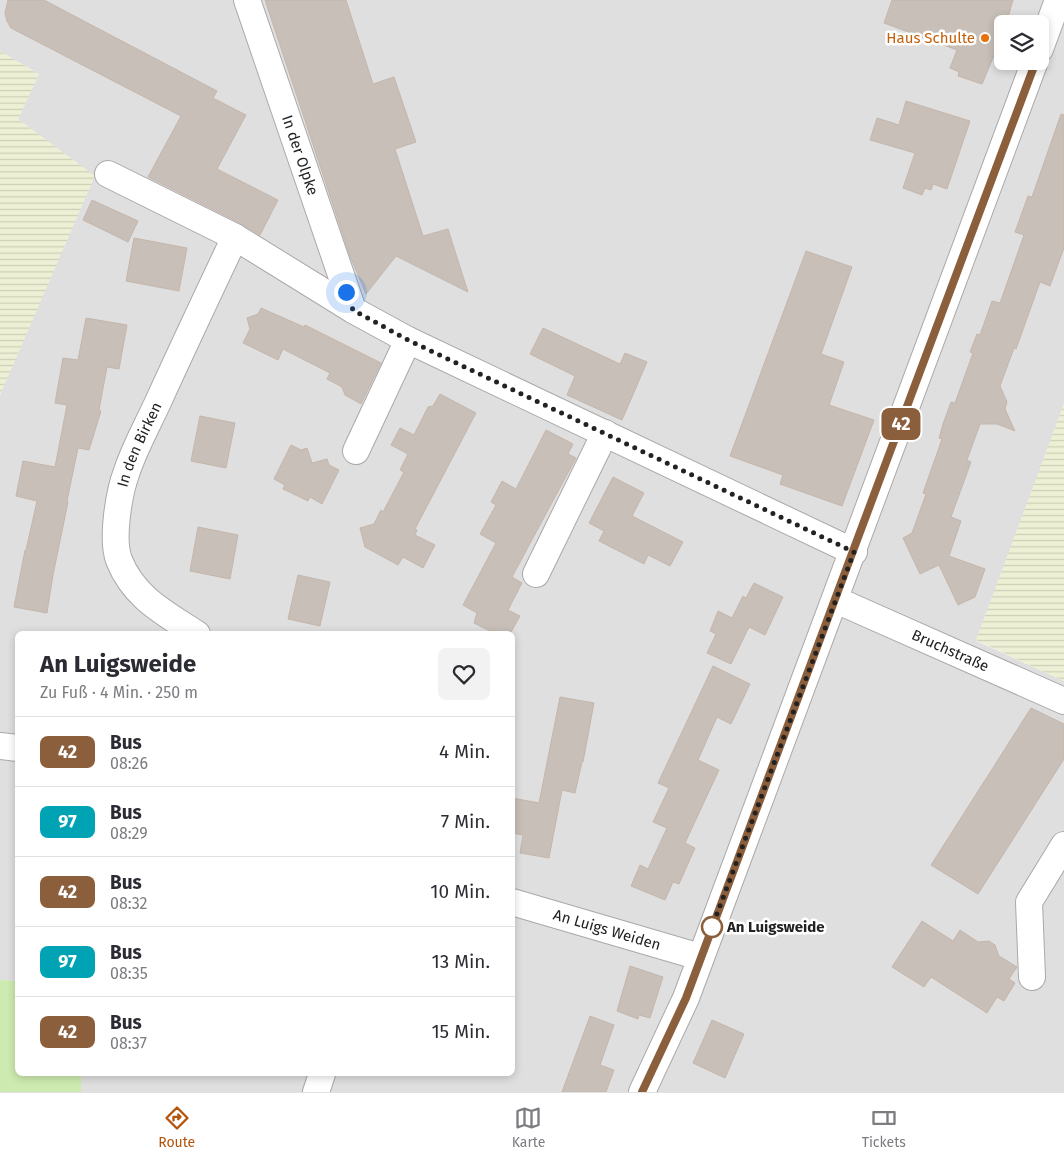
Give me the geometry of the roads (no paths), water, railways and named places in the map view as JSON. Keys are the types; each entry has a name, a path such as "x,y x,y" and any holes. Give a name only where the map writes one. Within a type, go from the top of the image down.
{"street":[{"name":"In der Olpke","path":"247,0 353,310"},
{"path":"1049,24 1058,0"},
{"path":"642,1092 686,998 1033,70"},
{"path":"108,174 235,237 353,310 408,340 854,552"},
{"name":"In den Birken","path":"193,631 149,602 130,582 118,558 116,529 119,500 127,470 235,237"},
{"path":"356,451 408,340"},
{"path":"536,574 605,433"},
{"name":"Bruchstraße","path":"836,600 1064,701"},
{"path":"0,746 15,748"},
{"path":"1032,977 1028,902 1064,845"},
{"name":"An Luigs Weiden","path":"515,903 700,957"},
{"path":"316,1092 321,1076"}],"place":[{"name":"Haus Schulte","path":"985,38"},
{"name":"An Luigsweide","path":"712,927"}]}
